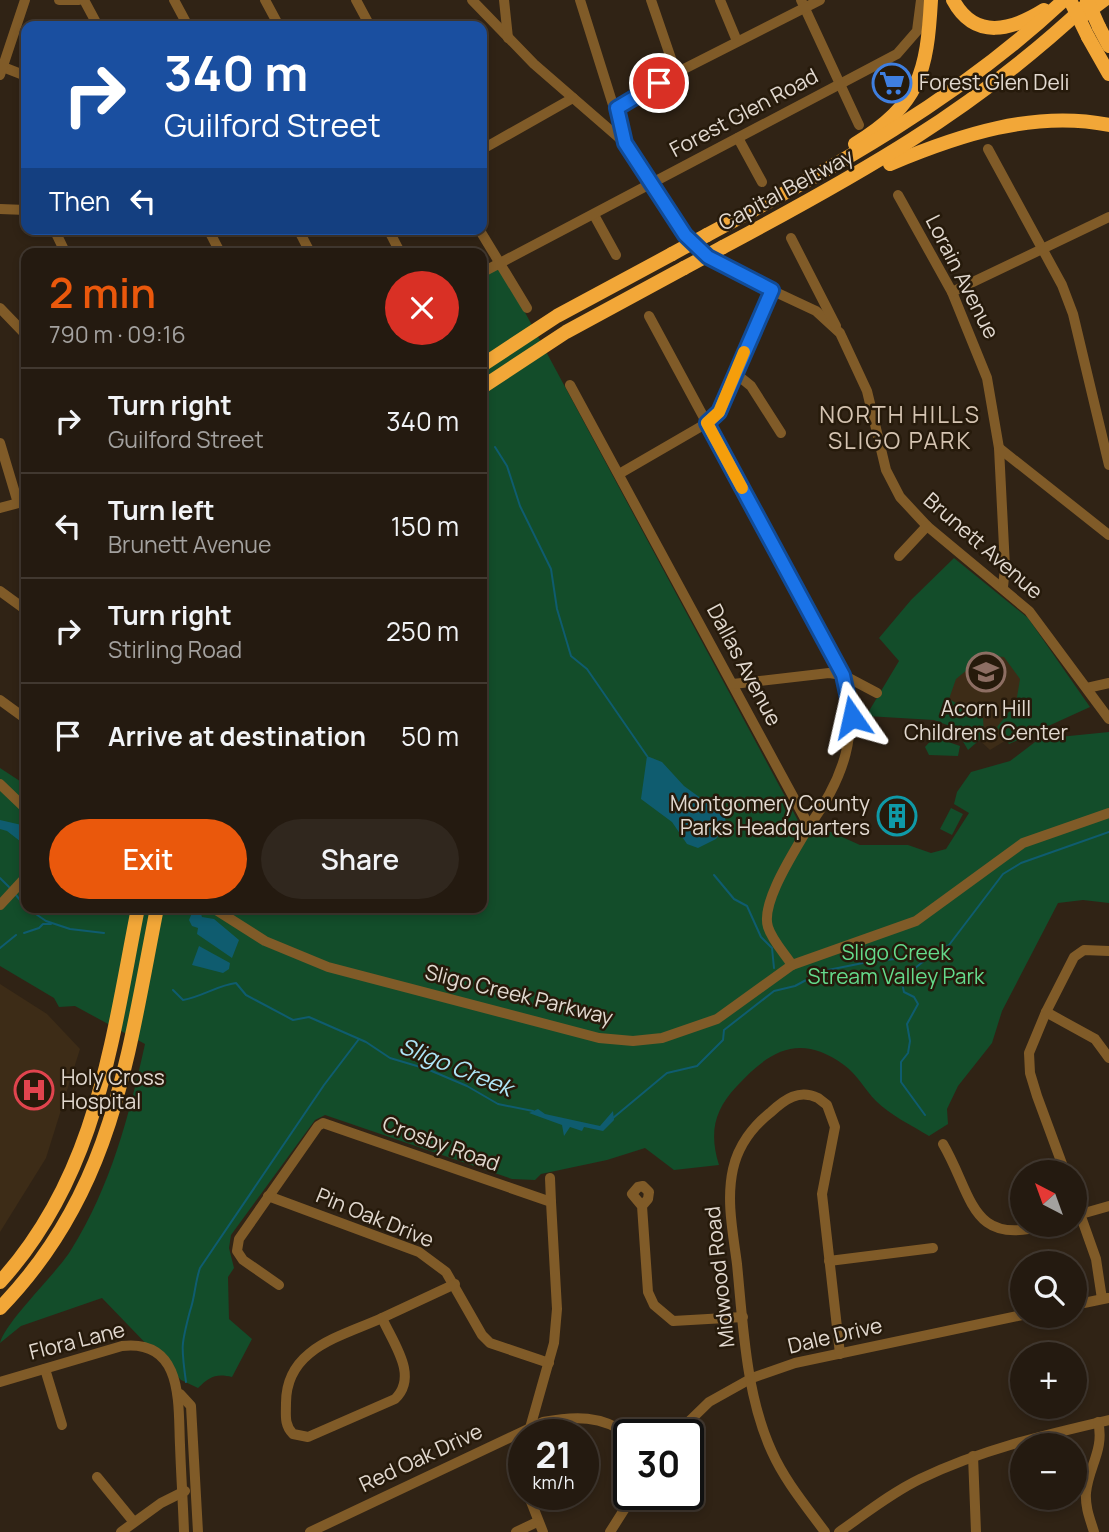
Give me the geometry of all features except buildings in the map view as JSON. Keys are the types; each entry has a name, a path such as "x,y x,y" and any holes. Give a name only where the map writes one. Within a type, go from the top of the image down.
{"highway":[{"path":"707,235 871,135 896,116 913,92 925,63 932,0"},
{"path":"953,0 971,20 1002,29 1024,23 1067,1 1109,46"},
{"path":"1089,0 1109,74"},
{"name":"Capital Beltway","path":"487,384 566,332 828,191 945,120 1027,58 1089,0"},
{"path":"1027,58 1104,0"},
{"name":"Capital Beltway","path":"487,362 557,316 889,135 977,74 1067,1"},
{"path":"828,191 926,148 992,129 1047,121 1109,125"},
{"path":"0,1282 40,1231 72,1174 95,1112 137,913"},
{"path":"0,1308 55,1242 88,1182 113,1116 156,913"}],"street":[{"path":"21,75 1,71 25,0"},
{"path":"59,0 81,0 95,21"},
{"path":"174,0 185,21"},
{"path":"265,0 276,21"},
{"path":"356,0 367,21"},
{"path":"471,0 508,39 625,143"},
{"path":"504,0 508,39"},
{"name":"Brunett Avenue","path":"580,0 592,45 617,108 625,143 650,184 697,248 735,274 816,312 839,333 867,391 891,481 911,511 1003,587 1044,626 1109,719"},
{"path":"651,0 676,73"},
{"path":"720,0 737,41"},
{"path":"617,108 803,4 820,0"},
{"name":"Forest Glen Road","path":"487,271 897,54 917,31 922,0"},
{"path":"803,4 838,85 859,125"},
{"path":"487,147 573,99"},
{"path":"738,138 762,182"},
{"path":"988,149 1042,247 1073,314 1109,466"},
{"name":"Lorain Avenue","path":"898,195 952,292 987,378 999,448 1003,587"},
{"path":"0,209 21,210"},
{"path":"594,215 616,256"},
{"path":"952,292 1109,217"},
{"path":"482,235 527,308"},
{"path":"791,238 839,333"},
{"path":"619,474 707,423 719,412 772,290"},
{"path":"0,308 21,330"},
{"path":"649,316 843,675 852,717 848,753 822,808 785,871 767,913 768,927 792,965"},
{"path":"735,373 755,391 781,433"},
{"name":"Dallas Avenue","path":"570,385 809,826"},
{"path":"0,443 21,499"},
{"path":"999,448 1109,535"},
{"path":"0,508 21,502"},
{"path":"899,556 928,526"},
{"path":"991,577 1004,551"},
{"path":"0,591 21,606"},
{"path":"733,684 815,674 843,675 877,693"},
{"path":"1087,688 1109,682"},
{"path":"0,700 21,715"},
{"path":"0,784 21,804"},
{"name":"Sligo Creek Parkway","path":"221,913 265,941 328,967 599,1038 633,1041 694,1029 717,1019 792,965 916,921 1023,843 1109,813"},
{"path":"0,905 21,883"},
{"path":"1061,1160 1030,1073 1030,1049 1074,957 1084,950 1109,951"},
{"path":"1046,1012 1095,1039 1109,1058"},
{"name":"Midwood Road","path":"825,1532 787,1480 772,1453 752,1378 731,1207 734,1166 744,1141 759,1122 786,1098 798,1094 812,1095 827,1105 835,1127 822,1181 829,1261"},
{"name":"Crosby Road","path":"268,1196 318,1126 329,1124 551,1202"},
{"path":"943,1144 956,1167 973,1209 984,1222 1010,1232"},
{"path":"533,1419 550,1363 557,1309 550,1178"},
{"path":"268,1196 239,1239 237,1251 243,1260 279,1285"},
{"name":"Pin Oak Drive","path":"268,1196 419,1252 438,1263 454,1284 482,1335 490,1343 550,1363"},
{"path":"642,1206 646,1282 654,1305 673,1321 743,1317"},
{"path":"1087,1212 1109,1206"},
{"path":"1087,1237 1106,1298 1087,1302"},
{"path":"840,1354 829,1261 933,1248"},
{"path":"382,1318 405,1369 402,1392 395,1399 308,1437 293,1434 286,1423 286,1386 299,1360 312,1351 454,1284"},
{"name":"Dale Drive","path":"691,1419 709,1402 752,1378 840,1354 1010,1318"},
{"name":"Flora Lane","path":"0,1382 122,1346 144,1346 157,1353 167,1363 180,1394 191,1406 198,1532"},
{"path":"45,1369 62,1425"},
{"path":"180,1394 184,1532"},
{"name":"Red Oak Drive","path":"560,1419 579,1416 591,1419"},
{"path":"839,1532 898,1491 973,1456 1027,1438 1104,1421 1100,1447 1086,1490 1086,1505 1094,1532"},
{"name":"Red Oak Drive","path":"310,1532 508,1441"},
{"path":"973,1456 976,1532"},
{"path":"97,1477 133,1521"},
{"path":"121,1532 133,1521 182,1492 196,1489"},
{"path":"533,1510 543,1532"},
{"path":"610,1532 624,1510"},
{"path":"516,1532 537,1522"}],"shaded area":[{"name":"Acorn Hill Childrens Center","path":"994,632 1050,713 990,750 928,692"},
{"name":"Holy Cross Hospital","path":"0,984 47,1014 80,1049 46,1158 0,1232"}],"green space":[{"name":"Sligo Creek Stream Valley Park","path":"499,264 802,828 831,832 860,845 908,845 931,853 946,849 969,813 954,804 957,792 971,772 1010,761 1039,739 1109,732 1109,903 1083,900 1058,903 1002,1011 992,1043 958,1086 947,1109 948,1124 929,1136 882,1106 844,1065 828,1055 800,1048 786,1050 761,1063 729,1095 719,1113 714,1132 719,1165 674,1170 645,1148 607,1160 541,1174 535,1180 512,1179 325,1115 315,1120 231,1235 229,1248 234,1268 228,1277 229,1319 252,1339 232,1377 213,1377 198,1388 181,1380 102,1298 21,1326 0,1343 11,1323 55,1271 85,1226 117,1150 145,1044 75,1006 59,1007 54,998 0,966 0,768 21,782 21,913 487,913 487,271"},
{"path":"954,558 1028,618 1090,707 1009,744 997,727 1016,703 1020,679 1004,657 985,655 956,679 949,699 983,718 984,736 968,750 955,728 934,720 866,716 899,661 879,638 911,600"},
{"path":"934,737 960,746 958,756 929,755 925,747"},
{"path":"951,808 963,814 952,835 940,829"}],"water":[{"path":"647,756 662,762 684,786 724,815 727,825 716,839 698,848 687,844 672,822 641,799"},
{"path":"0,820 21,825 21,842 7,831 0,829"},
{"path":"192,913 201,913 202,917 214,919 239,940 232,958 197,934 198,928 192,926 189,920"},
{"path":"199,946 230,963 229,969 223,973 192,965"},
{"path":"538,1109 545,1114 600,1126 613,1111 614,1120 603,1131 584,1127 582,1131 570,1127 564,1136 562,1125 529,1113"}],"waterway":[{"path":"495,447 507,466 520,506 551,569 557,609 571,656 587,669 647,756"},
{"name":"Sligo Creek","path":"613,1118 667,1073 697,1066 723,1040 724,1030 774,991 795,986 823,971 873,961 930,956 949,945 1003,874 1021,863 1109,832"},
{"path":"714,875 734,899 747,906 761,937 772,948 774,968"},
{"path":"0,878 9,887"},
{"path":"15,894 21,901"},
{"path":"34,913 46,921 70,929 104,933"},
{"path":"24,933 43,924 51,924"},
{"path":"0,948 16,935"},
{"path":"925,1115 901,1082 901,1062 908,1053 910,1041 907,1024 918,1004 914,997 904,992 902,983 905,976 929,957"},
{"name":"Sligo Creek","path":"173,990 183,1000 236,983 246,995 293,1020 309,1017 366,1042 390,1058 427,1069 467,1086 498,1104 533,1111"},
{"path":"186,1382 183,1339 200,1268 324,1085 359,1039"}],"slow traffic":[{"path":"742,488 707,423 719,412 744,352"}],"place":[{"name":"Forest Glen Deli","path":"892,83"},
{"name":"Acorn Hill Childrens Center","path":"986,672"},
{"name":"Montgomery County Parks Headquarters","path":"897,816"},
{"name":"Holy Cross Hospital","path":"34,1090"}],"district":[{"name":"NORTH HILLS SLIGO PARK","path":"900,428"}],"route":[{"path":"659,83 617,108 625,143 654,191 697,248 735,274 772,290 719,412 707,423 843,675 852,717"}]}
